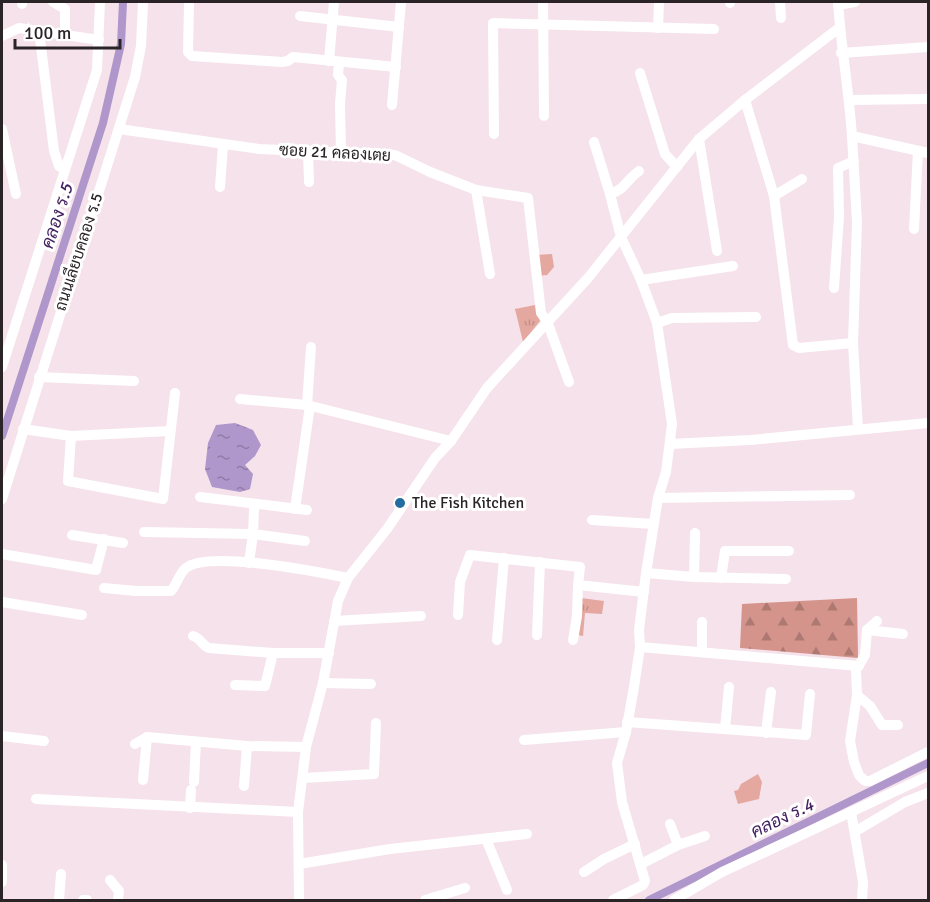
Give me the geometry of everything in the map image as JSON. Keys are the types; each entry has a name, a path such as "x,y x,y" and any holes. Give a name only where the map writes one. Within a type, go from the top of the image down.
{"street":[{"path":"53,2 65,9 65,35"},
{"path":"2,367 97,70 100,2"},
{"name":"ถนนเลียบคลอง ร.5","path":"2,499 135,77 141,46 143,2"},
{"path":"189,2 188,52 192,56 282,62 293,57 396,67"},
{"path":"334,2 332,20 334,62 342,80 341,153"},
{"path":"392,105 402,2"},
{"path":"543,2 544,116"},
{"path":"658,28 659,2"},
{"path":"780,2 781,18"},
{"path":"855,2 838,3 841,53 850,100 857,222 853,343 858,429"},
{"path":"300,16 399,27"},
{"path":"494,134 493,23 714,29"},
{"path":"2,36 19,28 99,40"},
{"path":"299,900 298,812 306,747 323,683 334,621 342,589 348,578 387,529 435,458 451,441 487,388 588,278 699,140 746,100 839,28"},
{"path":"39,31 54,151 59,166 65,170"},
{"path":"841,53 928,47"},
{"path":"640,73 665,154 677,167"},
{"path":"850,100 928,99"},
{"path":"746,100 774,196 793,345 799,348 853,343"},
{"path":"2,129 16,194"},
{"name":"ซอย 21 คลองเตย","path":"118,129 223,145 395,155 476,190 528,198 541,313 547,321"},
{"path":"852,136 923,152 914,229"},
{"path":"699,140 717,251"},
{"path":"594,142 621,237 641,280 657,323 672,424 666,472 653,524 639,630 640,647 627,727 617,763 622,802 645,879 643,885 613,900"},
{"path":"220,187 223,145"},
{"path":"308,151 309,182"},
{"path":"834,288 839,217 838,168 854,161"},
{"path":"610,194 621,191 631,177 639,171"},
{"path":"774,196 802,179"},
{"path":"476,190 490,274"},
{"path":"641,280 733,266"},
{"path":"657,323 672,318 756,317"},
{"path":"547,321 569,382"},
{"path":"295,509 308,406 311,347"},
{"path":"39,377 134,381"},
{"path":"71,436 68,481 163,499 175,393"},
{"path":"240,399 308,406 451,441"},
{"path":"670,444 750,440 928,423"},
{"path":"23,429 71,436 170,431"},
{"path":"658,498 850,495"},
{"path":"200,497 307,510"},
{"path":"249,563 254,534 254,509"},
{"path":"592,520 653,524"},
{"path":"144,532 254,534 305,541"},
{"path":"694,577 695,533"},
{"path":"72,535 123,543"},
{"path":"2,554 96,570 104,539"},
{"path":"721,578 725,552 789,551"},
{"path":"458,615 460,582 470,555 580,567 573,640"},
{"path":"497,640 504,558"},
{"path":"104,588 171,591 186,567 210,560 321,572 348,578"},
{"path":"537,635 540,562"},
{"path":"646,573 694,577 786,579"},
{"path":"578,585 644,592"},
{"path":"2,602 82,615"},
{"path":"334,621 421,616"},
{"path":"877,621 867,630 865,655 856,670 857,695 850,748 859,776 862,780 870,781 928,752"},
{"path":"702,622 702,652"},
{"path":"867,630 903,634"},
{"path":"193,636 199,638 209,648 273,653 329,653"},
{"path":"640,647 859,666"},
{"path":"236,685 265,686 273,653"},
{"path":"323,683 371,684"},
{"path":"725,729 729,687"},
{"path":"766,732 771,692"},
{"path":"524,740 627,727 725,729 806,735 810,694"},
{"path":"857,695 870,706 882,725 898,725"},
{"path":"303,778 374,774 376,723"},
{"path":"2,736 44,741"},
{"path":"135,744 147,737 247,746 306,747"},
{"path":"143,780 147,737"},
{"path":"190,808 196,742"},
{"path":"244,786 247,746"},
{"path":"674,900 722,872 928,776"},
{"path":"856,831 905,802 928,793"},
{"path":"36,799 298,812"},
{"path":"851,812 863,882 862,900"},
{"path":"670,824 678,845"},
{"path":"299,864 390,849 527,834"},
{"path":"641,864 678,845 705,836"},
{"path":"486,839 507,890"},
{"path":"584,872 635,844"},
{"path":"2,865 2,882"},
{"path":"59,900 60,874"},
{"path":"110,880 118,891 117,900"},
{"path":"425,900 465,888"}],"green space":[{"path":"552,254 554,267 547,275 537,276 535,255"},
{"path":"535,305 540,321 523,342 515,309"},
{"path":"581,598 604,601 602,614 585,613 583,636 578,635"},
{"path":"857,598 858,658 740,648 742,604"},
{"path":"758,774 762,782 759,799 738,804 734,791"}],"water":[{"path":"235,423 253,430 261,445 255,456 245,465 253,474 250,489 240,492 212,487 205,469 208,443 216,425"}],"waterway":[{"name":"คลอง ร.5","path":"2,436 103,123 121,44 123,2"},
{"name":"คลอง ร.4","path":"649,900 928,763"}],"place":[{"name":"The Fish Kitchen","path":"400,503"}]}
